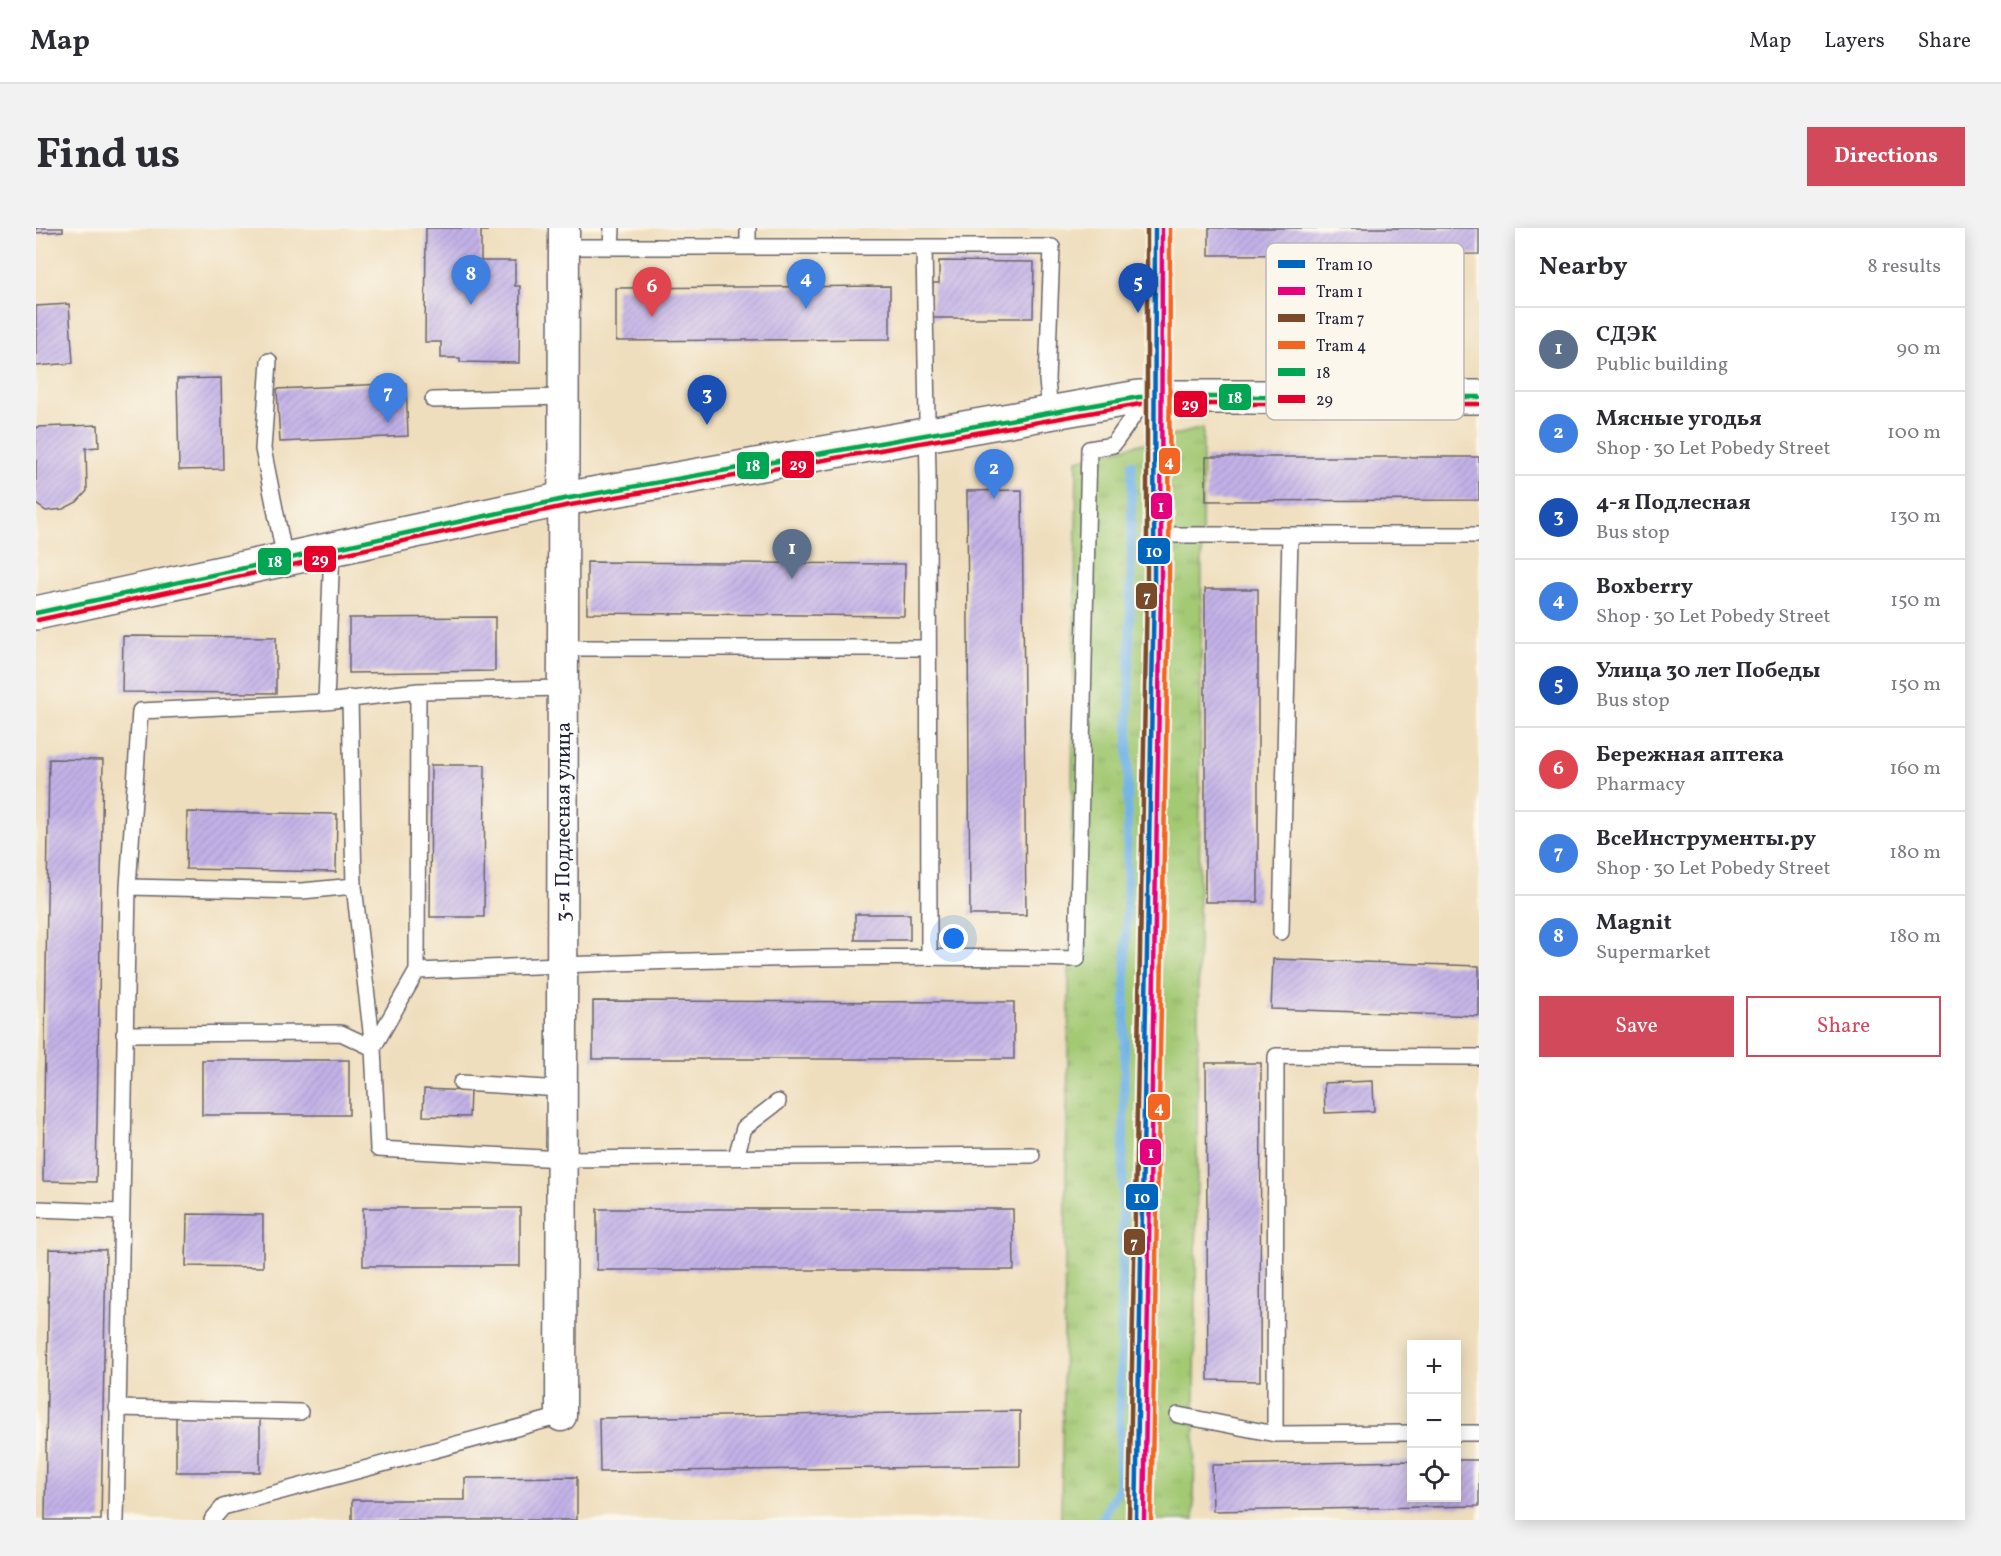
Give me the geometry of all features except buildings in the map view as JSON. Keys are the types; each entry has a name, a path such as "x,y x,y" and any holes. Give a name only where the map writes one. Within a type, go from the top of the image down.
{"main road":[{"path":"36,613 564,499 926,435 1155,395 1266,396"},
{"path":"1464,397 1479,397"}],"street":[{"name":"3-я Подлесная улица","path":"561,1416 564,237"}],"lane":[{"path":"612,228 612,247"},
{"path":"748,228 748,247"},
{"path":"564,237 612,247 1052,247 1047,380 1050,414"},
{"path":"924,247 929,956"},
{"path":"269,361 263,449 285,559"},
{"path":"417,971 563,964 929,956 1077,959 1089,449 1113,445 1139,408 1155,395"},
{"path":"433,400 564,397"},
{"path":"1175,535 1479,535"},
{"path":"1281,932 1290,535"},
{"path":"326,702 332,549"},
{"path":"563,648 928,648"},
{"path":"116,1520 120,1212 128,887 140,711 326,702 418,691 564,688"},
{"path":"373,1048 417,971 418,691"},
{"path":"350,698 354,886 373,1048 378,1149 562,1159 1032,1155"},
{"path":"128,887 302,891 354,886"},
{"path":"124,1034 341,1034 373,1048"},
{"path":"1275,1434 1276,1056 1479,1057"},
{"path":"461,1083 562,1089"},
{"path":"736,1157 744,1128 778,1102"},
{"path":"36,1209 120,1212"},
{"path":"117,1408 300,1412"},
{"path":"1178,1415 1275,1434 1407,1433"},
{"path":"212,1520 223,1507 561,1416"},
{"path":"1461,1433 1479,1433"}],"green space":[{"path":"1203,428 1194,1520 1061,1520 1077,460"}],"waterway":[{"path":"1101,1520 1119,1488 1132,464"}],"tram line":[{"name":"7","path":"1129,1520 1147,589 1147,228"},
{"name":"10","path":"1136,1520 1154,589 1155,228"},
{"name":"1","path":"1144,1520 1161,589 1162,228"},
{"name":"4","path":"1151,1520 1169,589 1170,228"}],"transit line":[{"name":"18","path":"36,613 564,499 1139,397 1266,397"},
{"name":"18","path":"1464,397 1479,397"},
{"name":"29","path":"38,620 565,506 1140,404 1266,404"},
{"name":"29","path":"1464,404 1479,404"}],"place":[{"name":"Magnit","path":"471,305"},
{"name":"Boxberry","path":"806,309"},
{"name":"Улица 30 лет Победы","path":"1138,313"},
{"name":"Бережная аптека","path":"652,317"},
{"name":"ВсеИнструменты.ру","path":"388,423"},
{"name":"4-я Подлесная","path":"707,425"},
{"name":"Мясные угодья","path":"994,499"},
{"name":"СДЭК","path":"792,579"}]}
